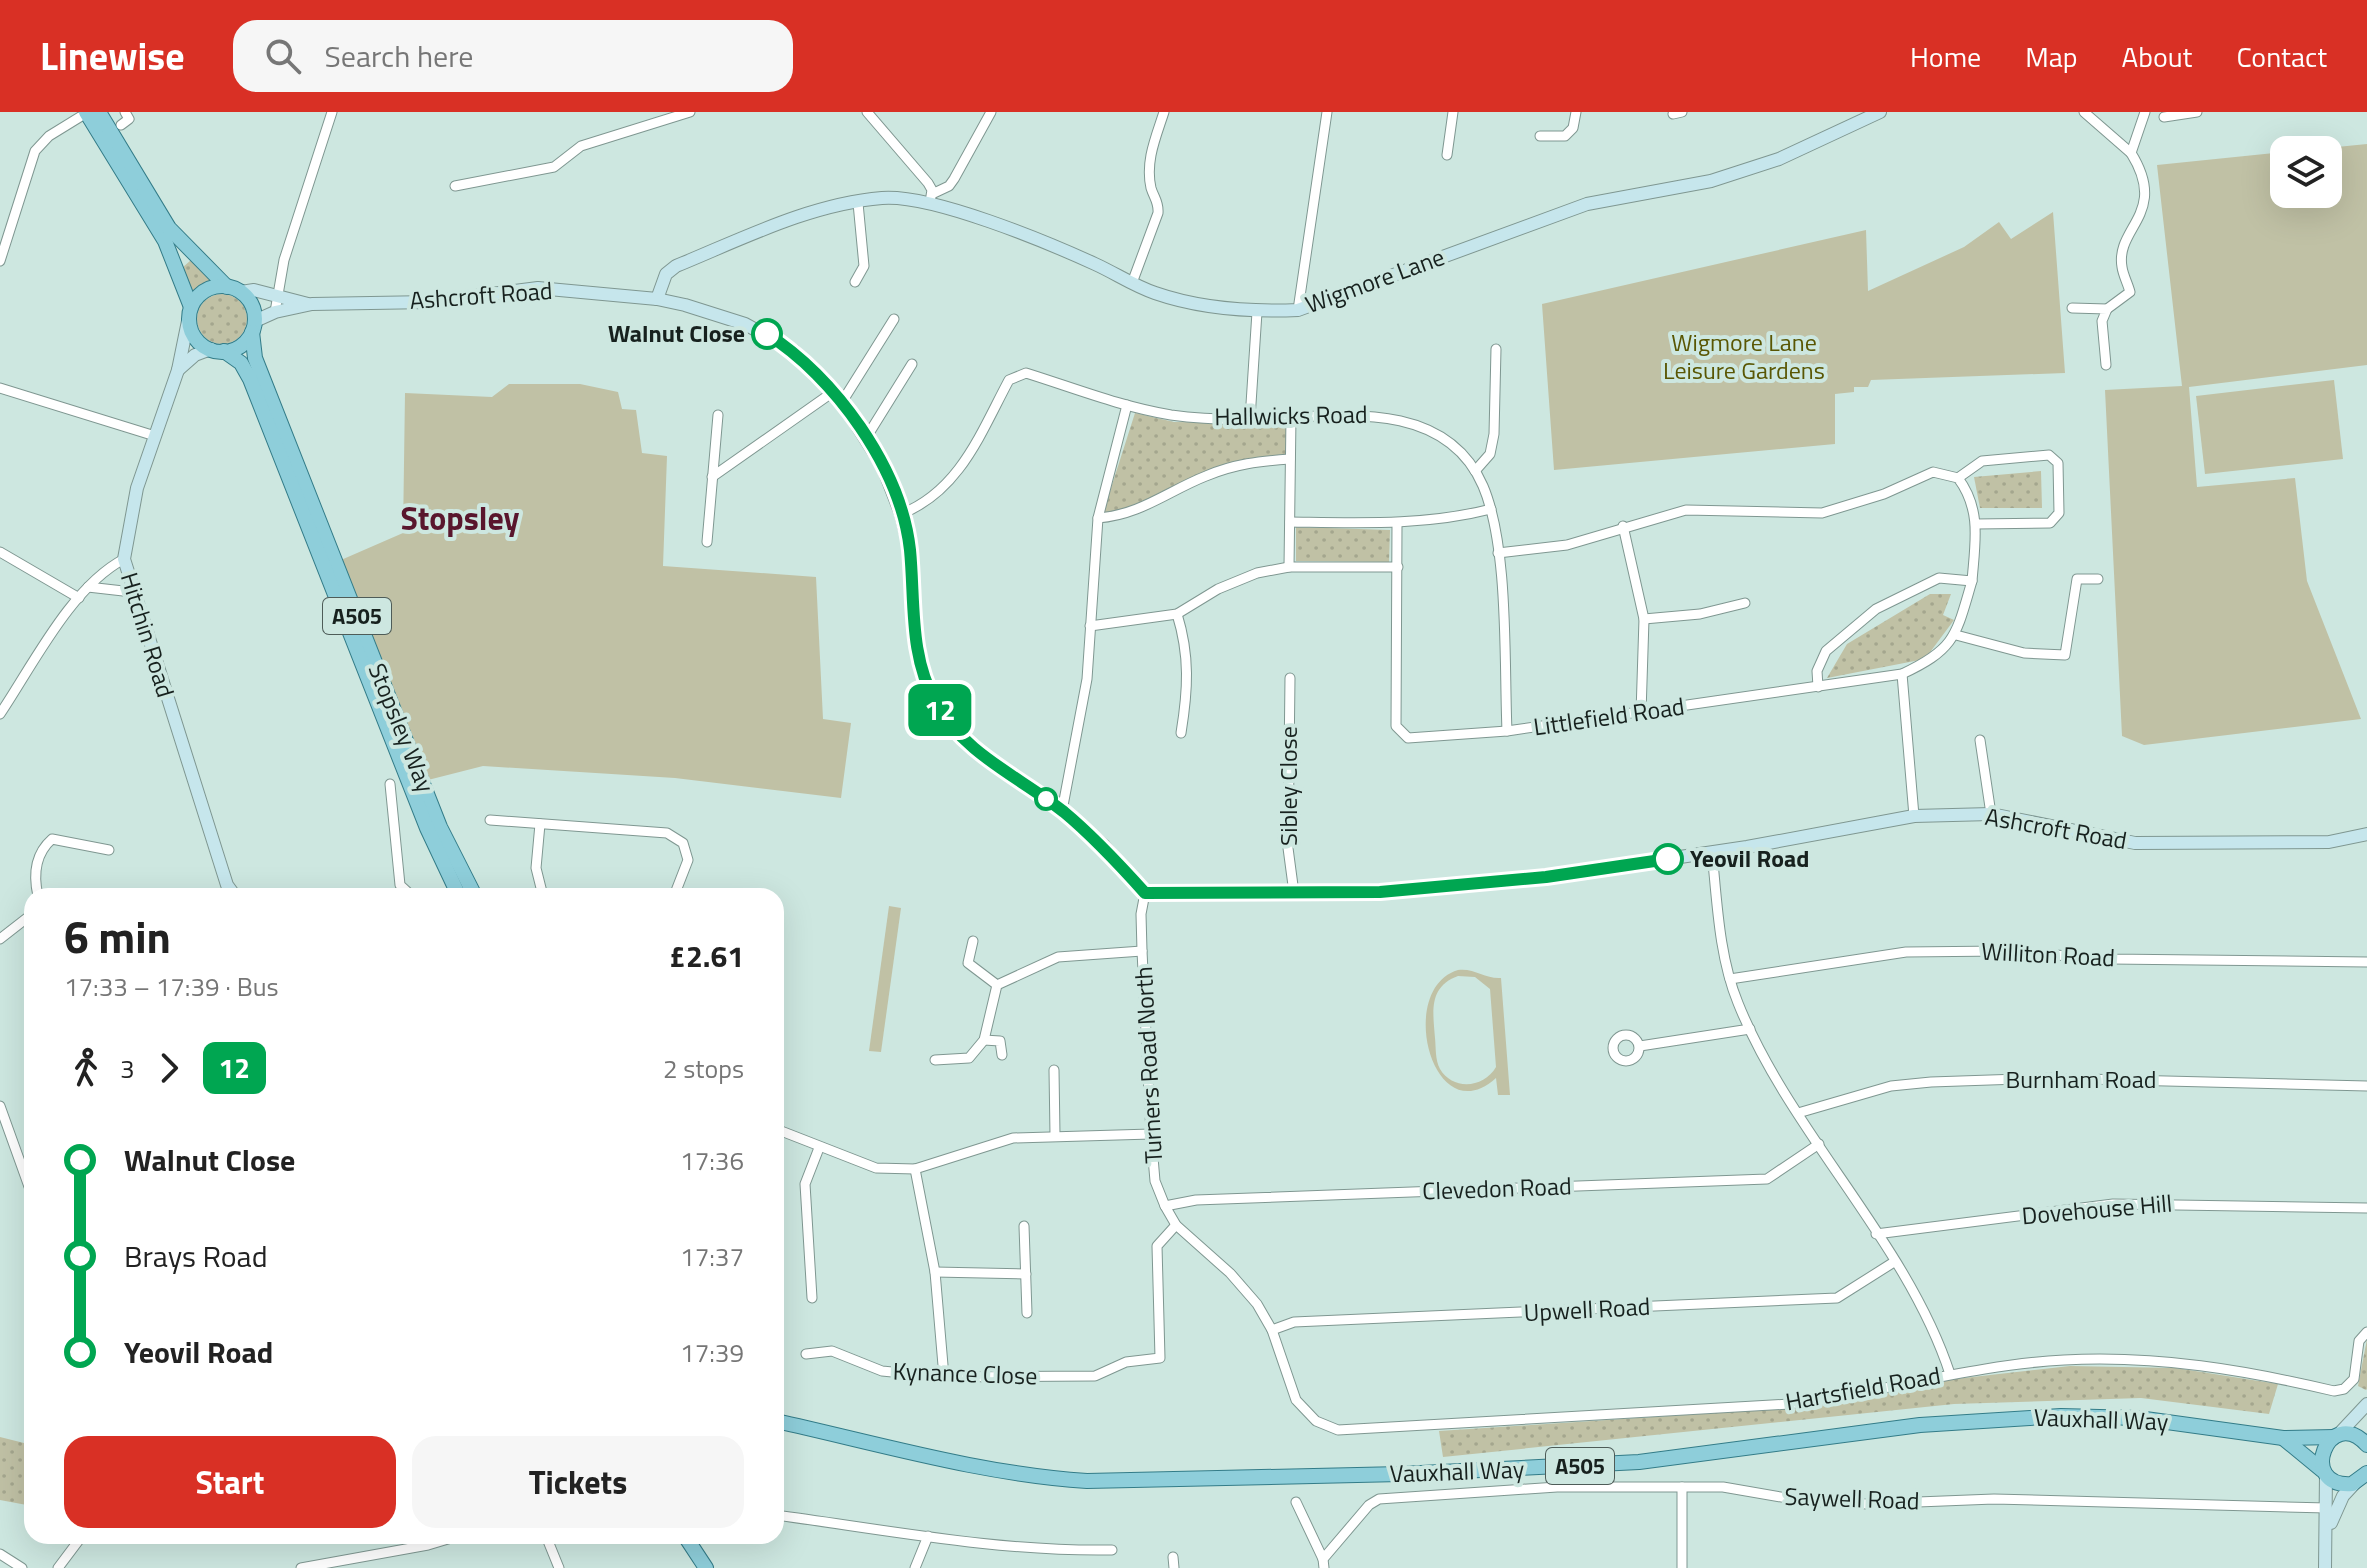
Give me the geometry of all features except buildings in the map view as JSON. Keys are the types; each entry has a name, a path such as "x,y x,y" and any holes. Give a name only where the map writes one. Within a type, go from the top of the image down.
{"main road":[{"name":"A505","path":"86,112 165,241 195,338 217,350"},
{"path":"99,112 169,228 210,274 227,287 241,292"},
{"path":"190,314 205,291 227,287"},
{"name":"A505","path":"241,292 252,305 254,326"},
{"path":"217,350 239,348 254,326"},
{"name":"Stopsley Way","path":"254,326 255,358 440,827 471,888"},
{"name":"Stopsley Way","path":"217,350 241,363 250,379 427,828 455,888"},
{"name":"Vauxhall Way","path":"784,1423 938,1460 1043,1478 1103,1481 1401,1474 1639,1462 1920,1425 2061,1416 2151,1419 2283,1438 2349,1434 2367,1445"},
{"path":"2335,1436 2321,1457 2325,1473 2336,1482 2362,1479"},
{"name":"Vauxhall Way","path":"2283,1438 2312,1459 2325,1473"},
{"path":"690,1544 706,1568"}],"street":[{"path":"0,261 35,151 49,136 86,112"},
{"path":"121,125 129,119 125,112"},
{"path":"275,312 297,214 332,112"},
{"path":"455,186 554,167 581,146 690,112"},
{"path":"867,112 928,183 931,198 954,179 991,112"},
{"path":"1132,283 1158,213 1159,204 1152,189 1150,153 1164,112"},
{"path":"1298,310 1327,112"},
{"path":"1447,155 1453,112"},
{"path":"1540,136 1565,136 1573,128 1576,112"},
{"name":"Wigmore Lane","path":"657,299 666,274 676,266 775,224 881,198 931,198 1094,263 1132,283 1174,299 1257,312 1298,310 1587,204 1711,181 1779,159 1880,112"},
{"path":"2084,112 2131,153 2142,171 2146,192 2121,265 2130,292 2107,309 2102,321 2106,365"},
{"path":"2131,153 2145,112"},
{"path":"2164,117 2197,112"},
{"path":"855,282 864,266 858,203"},
{"name":"Ashcroft Road","path":"254,326 275,312 312,304 430,302 538,288 657,299 727,317 767,334 804,360 838,397 882,465 901,514 910,549 917,653 935,702 967,743 1062,811 1104,846 1145,893 1380,892 1546,877 1712,852 1914,816 1991,814 2135,843 2329,842 2367,834"},
{"name":"Ashcroft Road","path":"241,292 254,290 312,304"},
{"path":"2072,308 2107,309"},
{"path":"1250,419 1257,312"},
{"name":"Hitchin Road","path":"190,314 178,370 137,488 124,559 132,592 229,888"},
{"path":"712,477 838,397 894,319"},
{"path":"1475,471 1490,454 1494,434 1496,349"},
{"path":"178,370 195,355 217,350"},
{"path":"866,438 912,364"},
{"name":"Hallwicks Road","path":"901,514 920,506 945,487 959,471 1009,380 1017,374 1026,373 1127,405 1173,415 1250,419 1379,415 1415,424 1450,444 1475,471 1491,509 1498,553 1507,731"},
{"path":"0,388 155,436"},
{"path":"1062,811 1087,679 1098,518 1127,405"},
{"path":"707,542 718,415"},
{"path":"1289,567 1291,417"},
{"path":"1958,478 1982,461 2049,455 2058,463 2059,513 2050,523 1976,524"},
{"path":"1098,518 1146,507 1203,477 1243,463 1290,459"},
{"path":"1498,553 1567,545 1623,526 1686,510 1822,513 1884,494 1933,472 1958,478 1971,496 1976,524 1972,581 1956,635 2024,653 2065,655 2077,579 2098,579"},
{"path":"1290,522 1397,524 1454,519 1491,509"},
{"name":"Littlefield Road","path":"1397,524 1396,726 1408,738 1507,731 1902,674 1933,659 1956,635"},
{"path":"1623,526 1644,619 1641,713"},
{"path":"0,552 79,598"},
{"path":"0,714 79,598 105,569 124,559"},
{"path":"1090,626 1177,614 1218,589 1257,573 1289,567 1398,567"},
{"path":"1818,687 1817,671 1826,651 1876,609 1939,578 1972,581"},
{"path":"88,587 132,592"},
{"path":"1644,619 1700,614 1745,603"},
{"path":"1177,614 1187,646 1189,681 1181,733"},
{"path":"1902,674 1914,816"},
{"name":"Sibley Close","path":"1290,678 1288,848 1294,893"},
{"path":"1980,740 1991,814"},
{"name":"Stopsley Way","path":"390,784 400,885 403,888"},
{"path":"490,820 667,833 683,843 688,860 677,888"},
{"path":"540,824 536,868 541,888"},
{"path":"36,888 39,850 52,839 109,850"},
{"path":"1712,852 1730,979 1750,1029 1798,1113 1936,1332 1950,1374"},
{"name":"Turners Road North","path":"1145,893 1141,914 1142,951 1155,1181 1176,1225 1244,1287 1272,1330 1296,1400 1316,1421"},
{"path":"0,939 24,920"},
{"path":"973,941 968,963 997,985"},
{"path":"997,985 1058,957 1142,951"},
{"name":"Williton Road","path":"1730,979 1906,952 2002,951 2110,959 2367,962"},
{"path":"935,1060 969,1058 984,1040 997,985"},
{"path":"1640,1046 1750,1029"},
{"path":"984,1040 1000,1041 1002,1055"},
{"path":"1054,1070 1055,1135"},
{"name":"Burnham Road","path":"1798,1113 1891,1086 1931,1082 2045,1078 2367,1086"},
{"path":"0,1106 24,1173"},
{"path":"784,1133 876,1168 915,1169 1013,1138 1151,1134"},
{"name":"Clevedon Road","path":"1165,1206 1196,1200 1767,1179 1819,1144"},
{"path":"812,1298 805,1184 819,1148"},
{"path":"915,1169 935,1272 944,1377"},
{"name":"Dovehouse Hill","path":"1876,1234 2113,1204 2367,1208"},
{"name":"Kynance Close","path":"806,1354 832,1351 882,1371 944,1377 1095,1376 1126,1362 1160,1358 1157,1246 1176,1225"},
{"path":"1024,1226 1027,1313"},
{"name":"Upwell Road","path":"1272,1330 1294,1322 1837,1298 1894,1262"},
{"path":"935,1272 1026,1274"},
{"name":"Hartsfield Road","path":"1316,1421 1338,1430 1789,1404 1843,1397 1950,1374 2064,1360 2171,1360 2257,1373 2334,1391 2344,1389 2354,1379 2359,1341 2367,1332"},
{"path":"2335,1436 2367,1404"},
{"path":"2325,1473 2325,1568"},
{"path":"2327,1537 2343,1496 2362,1479"},
{"name":"Saywell Road","path":"1322,1566 1369,1505 1379,1499 1557,1487 1723,1487 1804,1501 1867,1504 1994,1499 2327,1508"},
{"path":"1682,1487 1682,1568"},
{"path":"1296,1502 1322,1566"},
{"path":"784,1516 928,1536 1077,1551 1112,1550"},
{"path":"915,1568 928,1536"},
{"path":"58,1568 76,1544"},
{"path":"301,1568 429,1544"},
{"path":"549,1544 559,1568"},
{"path":"0,1554 22,1568"},
{"path":"1173,1557 1174,1568"}],"green space":[{"path":"2367,144 2367,365 2189,387 2197,487 2295,478 2307,581 2361,719 2144,745 2122,736 2105,390 2182,386 2157,165 2270,153 2270,208 2342,208 2342,146"},
{"name":"Wigmore Lane Leisure Gardens","path":"2053,212 2065,373 1871,380 1868,387 1854,387 1854,392 1835,394 1835,444 1554,470 1542,304 1866,230 1868,291 1964,247 1999,222 2011,239"},
{"path":"191,260 213,281 191,294 182,268"},
{"path":"222,294 240,301 247,319 240,337 222,344 204,337 197,319 204,301"},
{"path":"2334,380 2343,459 2205,474 2196,396"},
{"path":"509,384 580,384 618,392 622,409 636,410 642,453 667,456 663,566 816,577 823,719 851,723 841,798 675,778 483,766 428,780 341,560 403,533 405,393 492,397"},
{"path":"1135,413 1174,422 1286,423 1286,454 1221,466 1141,504 1103,513"},
{"path":"2041,471 2042,508 1980,508 1974,477"},
{"path":"1296,527 1390,530 1389,562 1296,561"},
{"path":"1930,594 1951,594 1943,615 1954,620 1925,659 1827,678 1847,644"},
{"path":"889,906 901,908 881,1052 869,1051"},
{"path":"1458,970 1501,978 1510,1095 1498,1095 1496,1078 1474,1091 1455,1088 1440,1074 1430,1052 1426,1028 1428,1003 1439,982","holes":["1458,976 1475,977 1490,989 1496,1067 1476,1083 1460,1084 1446,1076 1438,1065 1434,1001 1448,981"]},
{"path":"2367,1339 2367,1389 2366,1390 2358,1386"},
{"path":"2070,1366 2176,1368 2278,1384 2269,1414 2141,1398 1954,1404 1443,1457 1439,1431 1819,1406 1955,1379"},
{"path":"0,1437 24,1443 24,1504 0,1500"}],"bus line":[{"name":"12","path":"767,334 814,368 842,402 882,465 901,514 910,549 910,587 917,653 935,702 949,724 967,743 1062,811 1104,846 1145,893 1380,892 1546,877 1668,859"}],"place":[{"name":"Walnut Close","path":"767,334"},
{"name":"Yeovil Road","path":"1668,859"}],"district":[{"name":"Stopsley","path":"460,519"}]}
